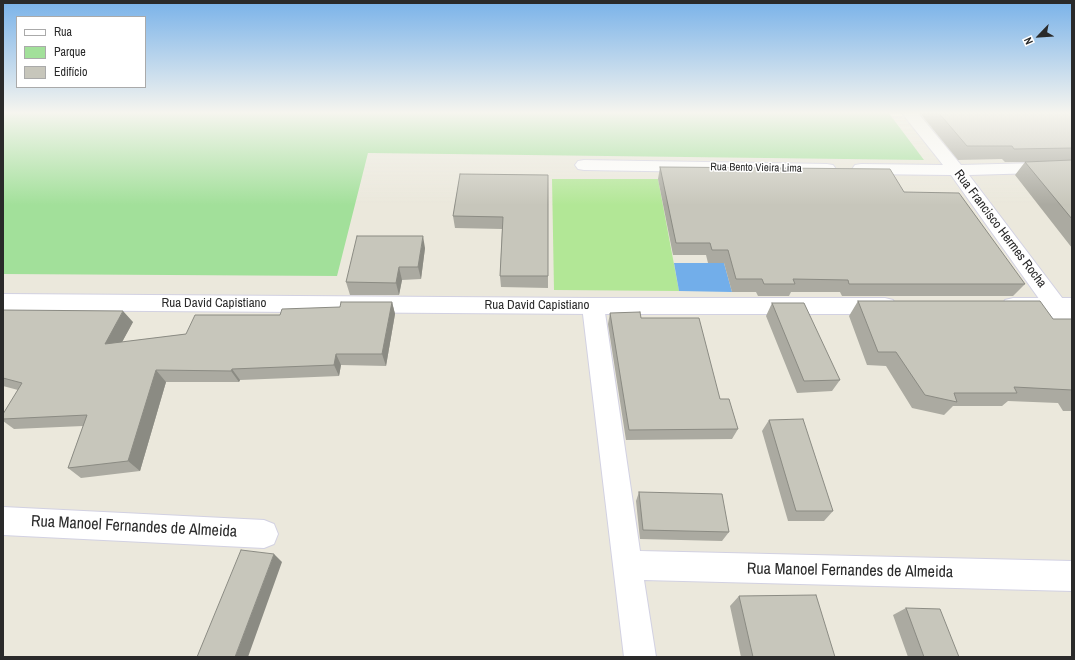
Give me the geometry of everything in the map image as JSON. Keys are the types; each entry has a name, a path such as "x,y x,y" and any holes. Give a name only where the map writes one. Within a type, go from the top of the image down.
{"street":[{"name":"Rua Francisco Hermes Rocha","path":"934,143 1065,306 1072,328"},
{"name":"Rua Bento Vieira Lima","path":"584,165 956,170 1072,167"},
{"name":"Rua David Capistiano","path":"3,302 593,306 905,306"},
{"path":"593,306 640,657"},
{"path":"993,306 1065,306"},
{"name":"Rua Manoel Fernandes de Almeida","path":"3,521 264,534"},
{"name":"Rua Manoel Fernandes de Almeida","path":"628,565 1072,576"}],"green space":[{"path":"3,143 911,143 924,160 368,153 337,276 3,274"},
{"path":"552,179 658,179 679,291 554,290"}],"water":[{"path":"674,263 724,263 732,292 679,291"}],"building":[{"path":"964,143 1072,143 1072,148 1014,149 1012,146 967,146"},
{"path":"1072,160 1072,219 1025,162"},
{"path":"660,167 890,169 904,192 959,193 1025,284 849,284 848,280 793,279 795,284 764,284 762,279 736,279 728,250 712,250 710,243 676,243"},
{"path":"460,174 548,175 548,276 500,276 503,217 453,216"},
{"path":"357,236 423,236 418,267 399,267 396,283 346,282"},
{"path":"858,301 1040,301 1053,319 1072,319 1072,390 1014,387 1017,393 954,393 957,402 925,395 896,352 878,352"},
{"path":"341,302 392,302 382,354 336,354 334,365 232,369 231,371 156,370 128,461 68,468 87,415 3,419 3,414 22,383 3,378 3,310 123,311 105,344 186,334 195,315 280,315 282,309 340,307"},
{"path":"772,303 804,303 840,380 804,381"},
{"path":"640,312 641,318 699,318 720,399 729,399 738,429 629,430 610,313"},
{"path":"803,419 833,511 796,511 769,420"},
{"path":"639,492 722,494 729,532 643,530"},
{"path":"241,550 274,554 235,657 197,657"},
{"path":"816,595 835,657 753,657 739,596"},
{"path":"906,608 940,609 959,657 924,657"}]}
